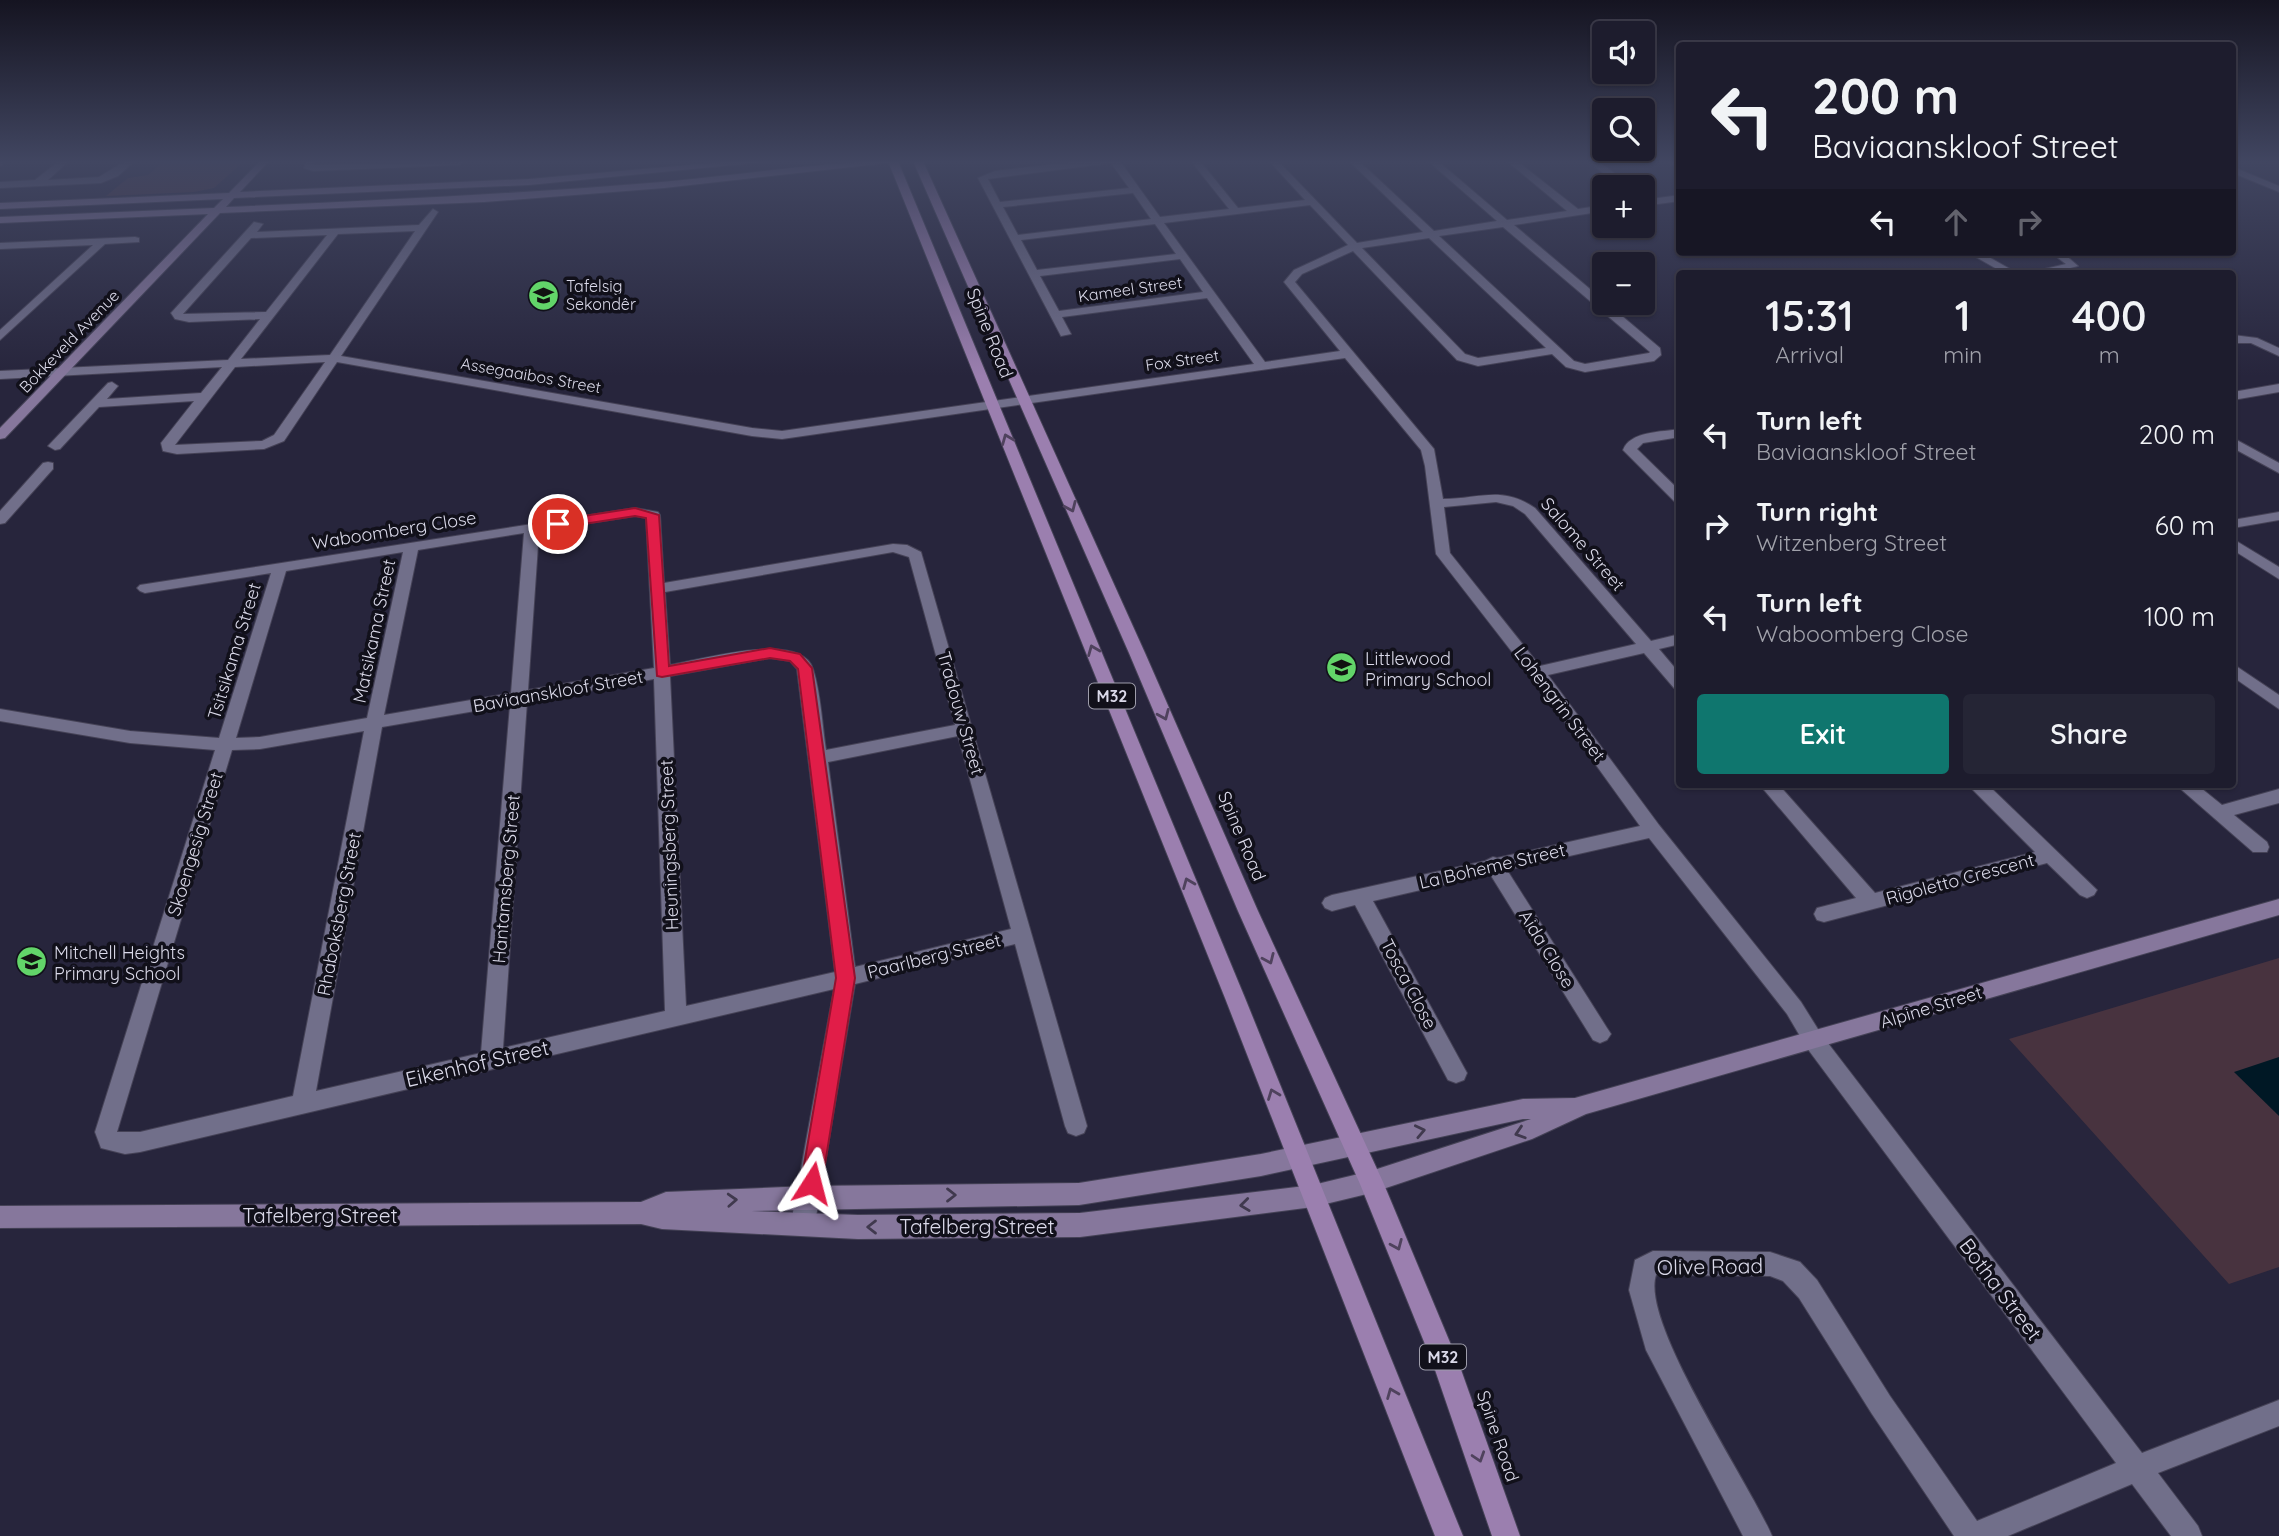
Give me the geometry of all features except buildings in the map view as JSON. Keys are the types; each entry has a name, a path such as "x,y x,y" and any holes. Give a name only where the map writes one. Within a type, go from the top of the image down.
{"main road":[{"name":"Spine Road","path":"922,233 1449,1536"},
{"name":"Spine Road","path":"950,233 1371,1182 1446,1364 1506,1536"}],"street":[{"name":"Bokkeveld Avenue","path":"0,418 184,233"},
{"name":"Bokkeveld Avenue","path":"0,435 197,233"},
{"path":"269,315 189,319 179,317 177,313 248,234 305,233"},
{"path":"334,233 168,443 168,448 177,450 264,445 279,438 419,233"},
{"path":"1012,233 1065,334"},
{"path":"1015,238 1059,233"},
{"path":"1165,233 1261,365"},
{"path":"1342,233 1461,358 1478,362 1555,350"},
{"path":"1430,233 1570,364 1584,368 1655,355 1656,351 1517,233"},
{"path":"1355,246 1450,233"},
{"path":"0,256 6,246 135,240"},
{"path":"0,336 102,242"},
{"name":"Lohengrin Street","path":"1355,246 1298,272 1289,282 1427,449 1432,466 1443,554 1537,672 1653,830 1794,1008 1814,1041"},
{"path":"1034,274 1182,256"},
{"path":"1980,256 2006,270"},
{"path":"2050,270 2073,266 2061,256"},
{"name":"Kameel Street","path":"1055,315 1209,294"},
{"path":"2236,339 2253,340 2279,352"},
{"name":"Fox Street","path":"1024,400 1346,354"},
{"name":"Assegaaibos Street","path":"0,375 333,358 769,434 796,433 1024,400"},
{"path":"55,446 111,386"},
{"path":"2236,395 2279,388"},
{"path":"95,403 204,397"},
{"path":"1676,434 1639,440 1632,444 1630,450 1676,495"},
{"path":"2236,444 2279,469"},
{"path":"0,520 48,466"},
{"name":"Salome Street","path":"1436,503 1451,504 1499,497 1517,501 1530,511 1646,645"},
{"name":"Waboomberg Close","path":"145,588 635,512 648,513"},
{"name":"Heuningsberg Street","path":"648,513 653,515 655,522 676,1017"},
{"path":"2236,523 2279,516"},
{"name":"Hantamsberg Street","path":"491,1060 533,528"},
{"path":"2236,545 2279,574"},
{"name":"Matsikama Street","path":"374,723 411,547"},
{"name":"Tradouw Street","path":"657,589 893,548 911,551 916,555 1076,1126"},
{"name":"Tsitsikama Street","path":"225,746 280,567"},
{"path":"1537,672 1676,640"},
{"path":"1646,645 1676,679"},
{"name":"Baviaanskloof Street","path":"0,715 182,745 225,746 260,743 520,699 770,653 795,657 805,668 846,978 810,1197 803,1223"},
{"path":"2236,670 2279,703"},
{"name":"Rhaboksberg Street","path":"303,1104 374,723"},
{"path":"819,758 965,729"},
{"name":"Skoengesig Street","path":"109,1141 106,1132 225,746"},
{"name":"Rigoletto Crescent","path":"1771,788 1871,902"},
{"name":"Rigoletto Crescent","path":"1980,788 2087,890"},
{"path":"2189,788 2260,847"},
{"path":"2219,813 2279,796"},
{"name":"La Boheme Street","path":"1332,903 1493,864 1653,830"},
{"name":"Rigoletto Crescent","path":"1824,914 2050,855"},
{"name":"Aida Close","path":"1493,864 1600,1034"},
{"name":"Tosca Close","path":"1360,896 1456,1073"},
{"name":"Alpine Street","path":"1371,1182 1532,1129 1582,1105 2279,907"},
{"name":"Paarlberg Street","path":"846,978 1023,934"},
{"name":"Eikenhof Street","path":"109,1141 125,1144 140,1142 846,978"},
{"name":"Botha Street","path":"1814,1041 2188,1536"},
{"name":"Alpine Street","path":"1353,1145 1523,1109 1582,1105"},
{"name":"Tafelberg Street","path":"641,1213 666,1203 810,1197 1079,1194 1298,1158 1353,1145"},
{"name":"Tafelberg Street","path":"0,1217 641,1213 662,1218 858,1227 1080,1225 1313,1196 1371,1182"},
{"name":"Olive Road","path":"1758,1536 1659,1350 1642,1290 1644,1269 1653,1263 1770,1264 1791,1271 1808,1289 1881,1405 1973,1536"},
{"path":"1973,1536 2279,1413"}],"shaded area":[{"path":"2279,958 2279,1267 2229,1284 2009,1039"}],"water":[{"path":"2279,1057 2279,1116 2234,1072"}],"place":[{"name":"Tafelsig Sekondêr","path":"543,295"},
{"name":"Littlewood Primary School","path":"1342,668"},
{"name":"Mitchell Heights Primary School","path":"31,962"}],"route":[{"path":"558,524 635,512 653,515 662,673 770,653 795,657 805,668 846,978 812,1183"}]}
